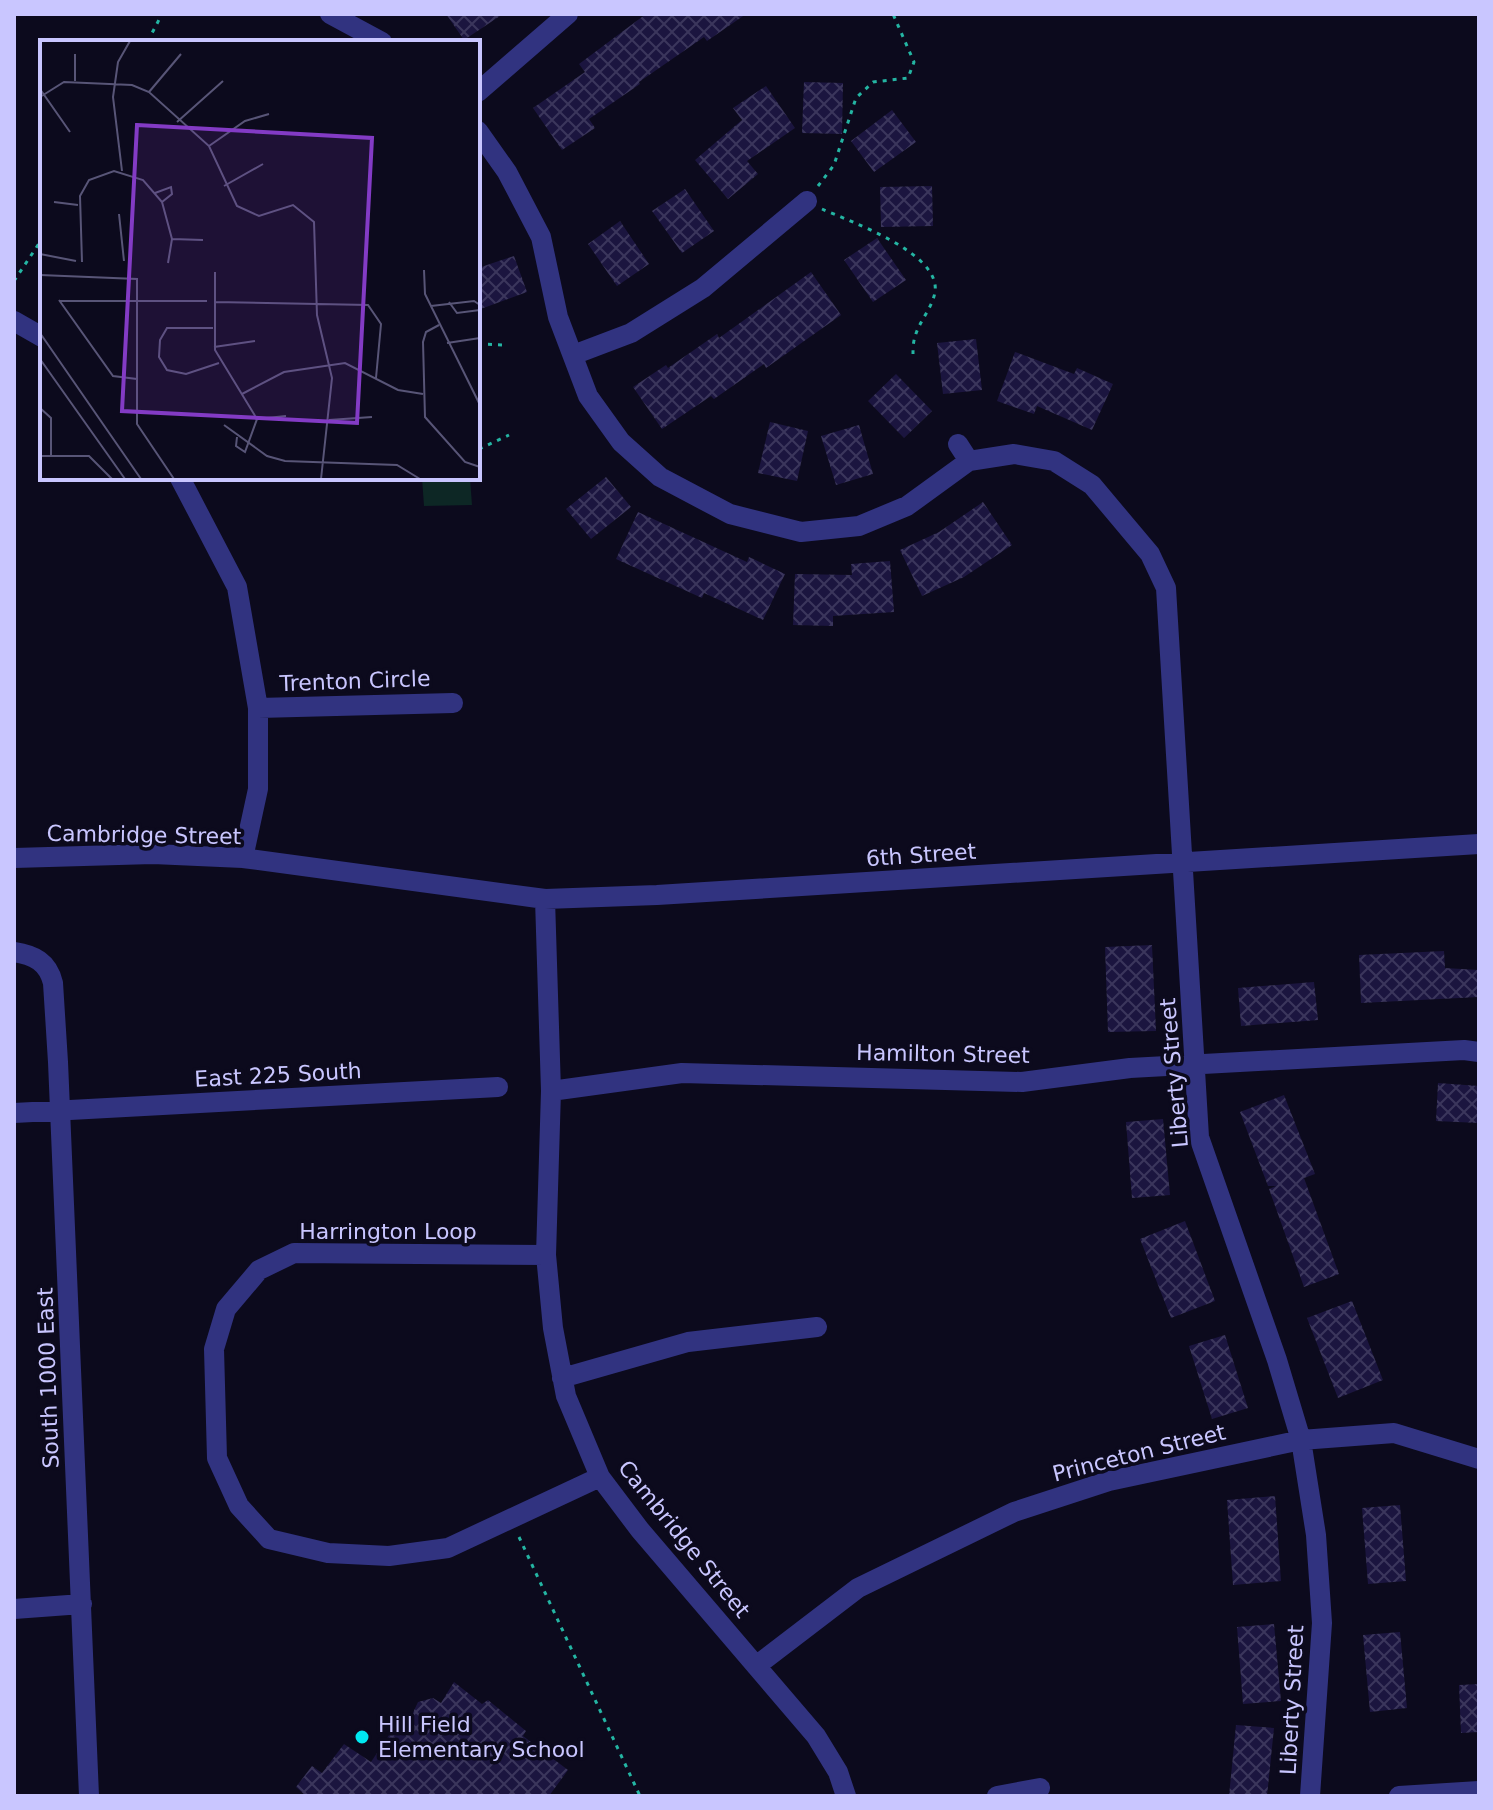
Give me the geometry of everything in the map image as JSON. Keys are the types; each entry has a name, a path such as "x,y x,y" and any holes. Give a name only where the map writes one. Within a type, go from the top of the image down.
{"street":[{"path":"330,14 378,40"},
{"path":"480,90 568,14"},
{"name":"Liberty Street","path":"480,134 507,172 541,237 558,317 588,396 621,442 660,477 730,514 801,532 859,526 907,506 964,453 1014,454 1054,461 1092,485 1150,554 1166,588 1199,1137 1277,1360 1301,1440 1316,1535 1322,1623 1310,1796"},
{"path":"573,355 631,333 703,288 807,201"},
{"path":"14,321 40,336"},
{"path":"181,480 237,587 258,708 258,789 243,858"},
{"name":"Trenton Circle","path":"258,708 453,703"},
{"name":"6th Street","path":"368,876 545,899 657,895 1479,844"},
{"name":"Cambridge Street","path":"14,858 153,854 243,858 368,876"},
{"name":"Cambridge Street","path":"545,899 551,1091 546,1255 553,1328 566,1396 600,1477 640,1530 816,1736 838,1772 846,1796"},
{"name":"South 1000 East","path":"14,952 30,955 41,962 50,970 53,983 89,1796"},
{"name":"Hamilton Street","path":"551,1091 682,1073 1022,1082 1130,1068 1464,1050 1479,1052"},
{"name":"East 225 South","path":"14,1113 498,1087"},
{"name":"Harrington Loop","path":"546,1255 294,1253 259,1270 226,1309 214,1349 217,1458 239,1506 269,1539 343,1554 389,1556 448,1548 600,1477"},
{"path":"562,1378 688,1342 817,1327"},
{"name":"Princeton Street","path":"756,1666 858,1588 1014,1512 1109,1481 1301,1440 1394,1433 1479,1459"},
{"path":"14,1609 82,1604"},
{"path":"997,1796 1040,1788"},
{"path":"1399,1796 1479,1791"}],"path":[{"path":"150,40 162,14"},
{"path":"893,14 914,62 908,78 873,82 856,98 834,165 807,201 893,242 915,255 929,269 936,288 932,305 915,336 913,355"},
{"path":"14,281 40,242"},
{"path":"480,344 505,345"},
{"path":"480,449 509,435"},
{"path":"519,1537 640,1796"}],"green space":[{"path":"422,480 470,480 472,505 424,506"}],"building":[{"path":"446,14 503,14 464,40"},
{"path":"646,14 746,14 707,41 704,37 639,82 589,119 595,128 562,150 533,108 585,72 579,64"},
{"path":"804,82 843,83 842,134 802,133"},
{"path":"766,86 795,128 747,161 758,174 728,199 695,160 742,120 733,108"},
{"path":"892,110 916,142 874,172 851,141"},
{"path":"932,186 933,226 881,227 880,187"},
{"path":"685,189 714,231 682,253 652,211"},
{"path":"620,221 649,264 617,286 588,244"},
{"path":"877,238 906,280 873,302 844,260"},
{"path":"514,256 527,292 480,309 480,267"},
{"path":"811,272 841,315 766,368 764,364 714,399 711,396 662,429 633,387 666,365 668,368 717,334 719,338"},
{"path":"976,339 982,390 943,394 937,343"},
{"path":"1015,352 1074,374 1077,368 1113,384 1092,430 1037,406 1034,414 997,401"},
{"path":"896,374 932,411 904,438 868,401"},
{"path":"770,422 808,431 797,481 758,473"},
{"path":"859,425 873,474 836,485 821,436"},
{"path":"606,477 631,507 591,539 566,509"},
{"path":"983,502 1012,545 964,577 922,596 900,550 939,532"},
{"path":"638,512 747,562 749,557 785,574 763,620 704,593 702,598 616,559"},
{"path":"890,561 894,612 833,616 833,626 793,625 795,574 852,575 851,564"},
{"path":"1152,945 1156,1031 1108,1032 1105,947"},
{"path":"1444,951 1445,968 1479,970 1479,997 1361,1003 1359,955"},
{"path":"1314,982 1318,1020 1241,1026 1238,988"},
{"path":"1438,1083 1479,1086 1479,1123 1436,1121"},
{"path":"1284,1095 1315,1174 1304,1178 1339,1274 1304,1287 1269,1189 1276,1186 1268,1186 1240,1112"},
{"path":"1163,1119 1170,1195 1132,1198 1126,1122"},
{"path":"1185,1221 1215,1301 1171,1318 1140,1239"},
{"path":"1352,1301 1383,1380 1338,1398 1307,1318"},
{"path":"1225,1335 1248,1408 1212,1419 1189,1346"},
{"path":"1275,1496 1281,1581 1233,1585 1227,1500"},
{"path":"1400,1505 1406,1581 1368,1584 1362,1508"},
{"path":"1274,1624 1281,1701 1243,1704 1237,1627"},
{"path":"1400,1632 1407,1708 1370,1712 1363,1635"},
{"path":"454,1682 482,1704 488,1700 526,1731 523,1736 568,1770 549,1796 306,1796 296,1787 312,1766 322,1773 344,1744 371,1762 403,1714 411,1717 418,1702 433,1698 441,1703"},
{"path":"1479,1684 1479,1732 1461,1733 1459,1685"},
{"path":"1236,1725 1274,1728 1267,1796 1229,1796"}],"place":[{"name":"Hill Field Elementary School","path":"362,1737"}]}
